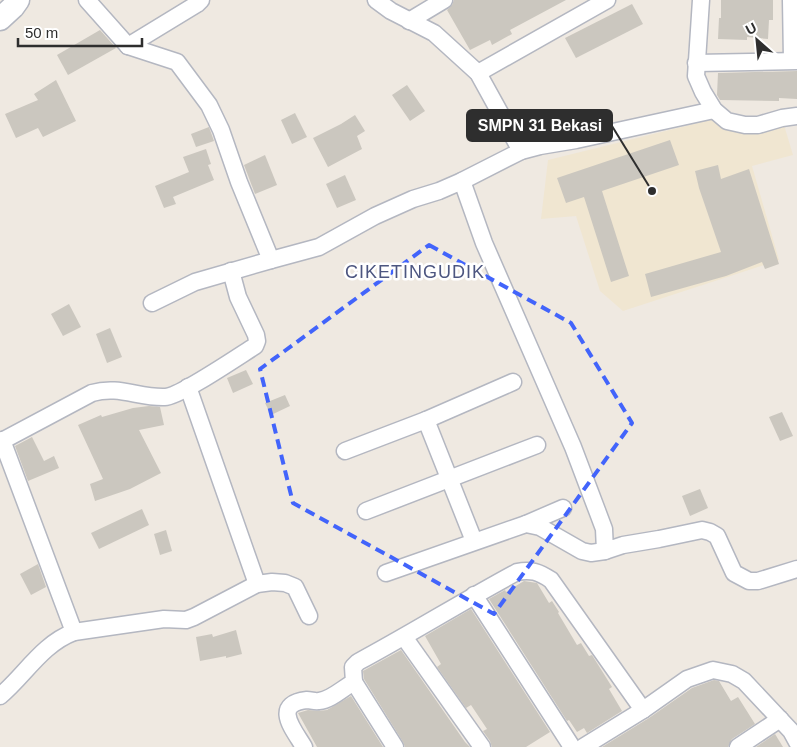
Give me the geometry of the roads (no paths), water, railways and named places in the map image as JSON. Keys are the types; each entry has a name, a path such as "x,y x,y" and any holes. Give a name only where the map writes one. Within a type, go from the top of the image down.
{"street":[{"path":"0,19 18,0"},
{"path":"87,0 128,46 177,62 209,105 221,130 239,182 271,260"},
{"path":"128,46 201,0"},
{"path":"376,0 391,11 434,33 478,73 521,151"},
{"path":"409,20 444,0"},
{"path":"478,73 607,0"},
{"path":"701,0 696,63 697,79 714,110 727,121 744,125 758,125 797,116"},
{"path":"696,63 795,60 790,0"},
{"path":"152,303 195,282 319,247 375,216 413,199 462,181 521,151 714,110"},
{"path":"462,181 484,243 573,447 604,529 605,551"},
{"path":"74,632 1,441 101,390 108,389 165,398 188,388 255,346 258,341 238,297 231,272"},
{"path":"345,451 426,420 513,382"},
{"path":"188,388 258,584"},
{"path":"426,420 474,541"},
{"path":"366,511 536,445"},
{"path":"386,573 526,524 563,508"},
{"path":"526,524 540,527 582,552 591,553 702,530 717,536 734,572 749,581 758,581 797,569"},
{"path":"396,747 354,682 352,675 353,667 358,662 517,572 532,570 550,580 643,710"},
{"path":"0,696 15,684 37,657 63,636 74,632 164,619 186,620 258,584 285,583 295,587 309,616"},
{"path":"474,595 572,747"},
{"path":"404,637 482,747"},
{"path":"583,747 643,710 688,679 708,671 718,670 732,674 744,681 780,719 797,742"},
{"path":"304,747 287,719 287,712 292,706 309,700 321,701 354,682"},
{"path":"738,747 780,719"}],"place":[{"name":"SMPN 31 Bekasi","path":"652,191"}],"district":[{"name":"CIKETINGUDIK","path":"415,272"}]}
